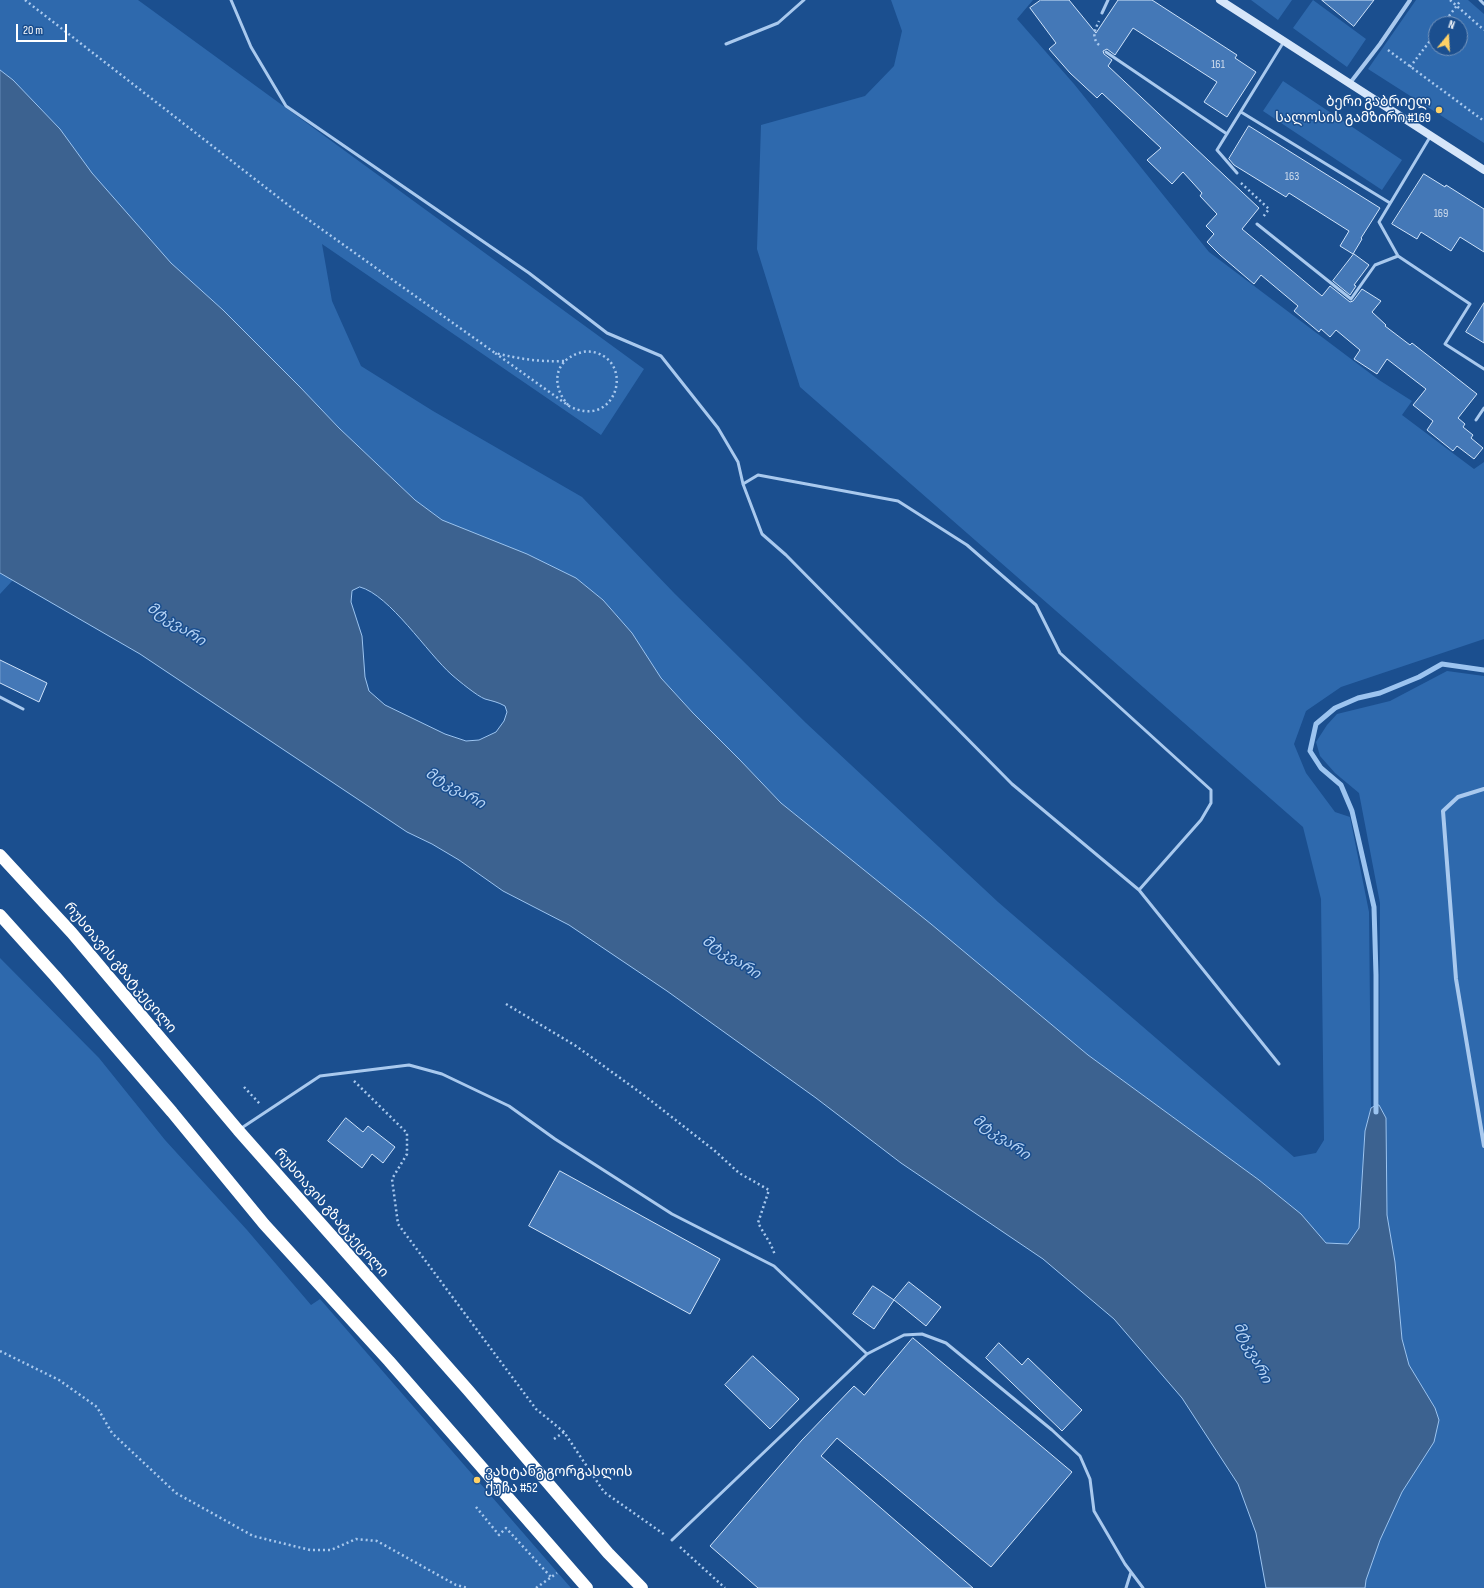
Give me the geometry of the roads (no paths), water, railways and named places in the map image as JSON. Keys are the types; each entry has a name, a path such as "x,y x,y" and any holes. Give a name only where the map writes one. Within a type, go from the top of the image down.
{"highway":[{"name":"რუსთავის გზატკეცილი","path":"0,855 72,933 238,1130 473,1396 608,1553 642,1588"},
{"path":"0,915 55,976 172,1112 264,1224 389,1360 587,1588"}],"main road":[{"path":"1220,0 1484,170"}],"street":[{"path":"1350,84 1410,0"},
{"path":"1484,789 1458,797 1443,811 1456,978 1484,1146"}],"lane":[{"path":"231,0 251,47 286,106 529,273 607,332 661,356 718,428 738,462 743,484 762,534 786,555 1012,784 1139,890 1279,1064"},
{"path":"726,44 778,22 804,0"},
{"path":"1102,13 1108,0"},
{"path":"1480,0 1484,4"},
{"path":"1237,173 1217,150 1284,41"},
{"path":"1106,52 1227,134"},
{"path":"1241,112 1390,203"},
{"path":"1431,136 1379,222 1398,256 1470,304 1445,344 1484,369"},
{"path":"1257,224 1351,299 1375,265 1398,256"},
{"path":"1476,420 1484,408"},
{"path":"743,484 758,475 898,501 967,545 1036,605 1060,653 1211,790 1211,803 1201,820 1139,890"},
{"path":"0,697 23,709"},
{"path":"238,1130 320,1076 410,1065 442,1074 509,1106 555,1139 672,1214 774,1266 867,1354"},
{"path":"672,1540 867,1354 904,1335 922,1334 946,1343 1052,1430 1080,1456 1090,1479 1094,1511 1131,1572 1143,1588"},
{"path":"1126,1588 1131,1572"}],"water":[{"name":"მტკვარი","path":"0,70 13,80 60,129 92,173 171,263 223,310 339,428 415,500 442,520 527,554 576,578 603,600 632,633 661,678 781,803 931,924 1088,1055 1259,1180 1301,1214 1326,1243 1348,1244 1359,1228 1365,1131 1371,1108 1379,1105 1386,1118 1387,1215 1395,1262 1402,1339 1409,1365 1435,1408 1439,1420 1434,1442 1402,1492 1380,1540 1366,1580 1365,1588 1266,1588 1256,1533 1238,1484 1182,1398 1114,1319 1043,1259 901,1163 816,1098 667,991 569,925 503,891 459,860 432,844 407,832 140,654 0,573","holes":["360,587 372,592 396,613 452,675 485,699 505,706 507,712 504,721 496,732 479,740 466,741 445,734 385,705 369,691 365,677 362,636 351,602 352,591"]}],"waterway":[{"path":"1376,1112 1376,975 1374,907 1352,811 1341,785 1321,768 1310,751 1316,724 1335,708 1358,698 1380,693 1419,677 1442,664 1484,670"}],"place":[{"name":"ბერი გაბრიელ სალოსის გამზირი #169","path":"1439,110"},
{"name":"ვახტანგ გორგასლის ქუჩა #52","path":"477,1480"}]}
